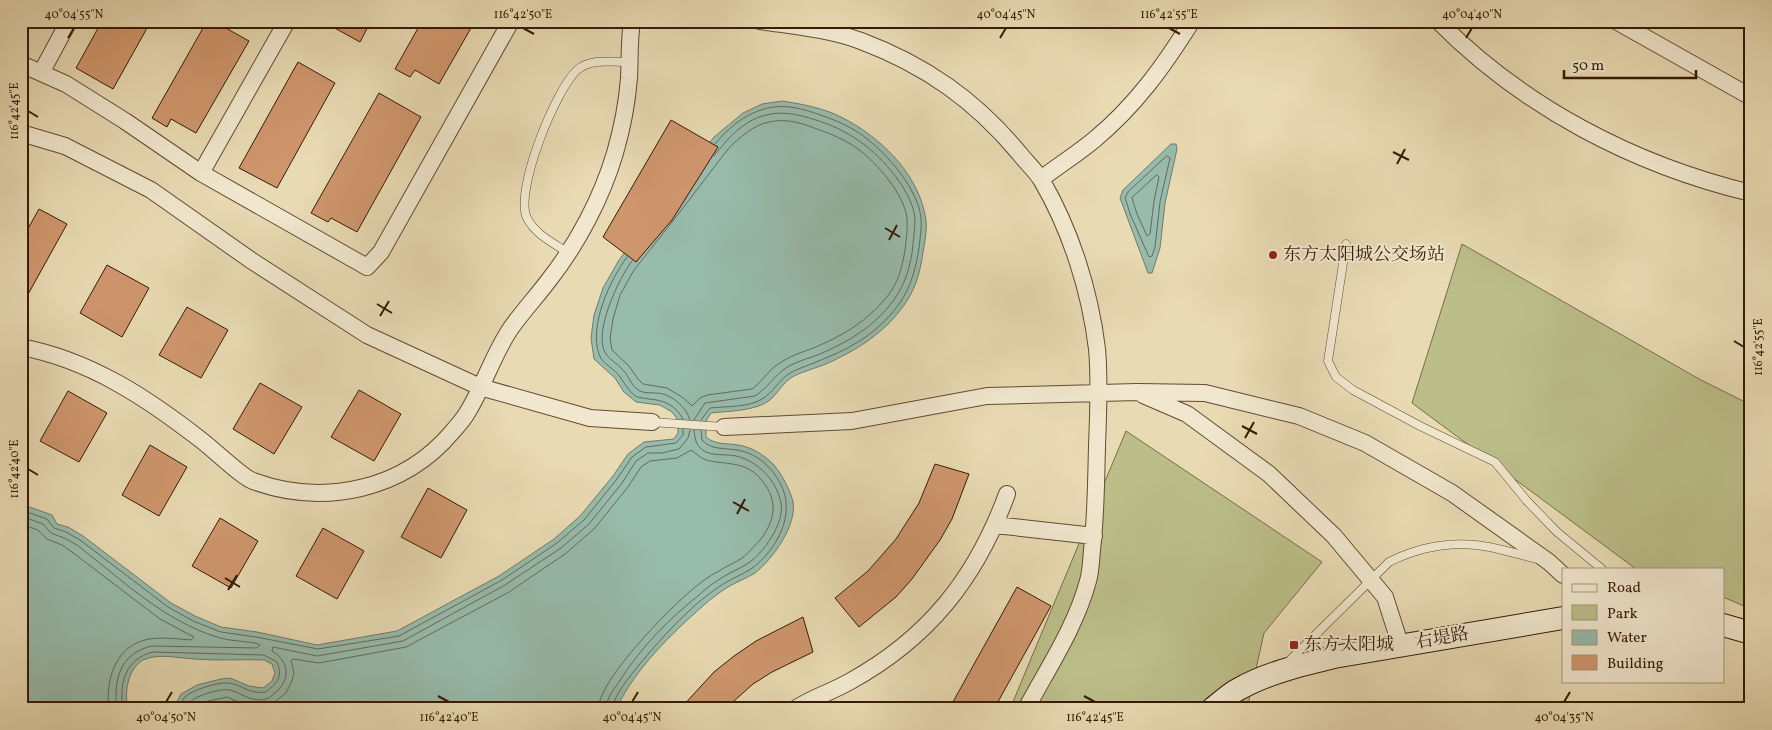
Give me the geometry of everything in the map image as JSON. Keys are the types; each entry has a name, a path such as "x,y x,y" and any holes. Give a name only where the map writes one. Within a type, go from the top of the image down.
{"main road":[{"name":"右堤路","path":"1212,709 1236,690 1279,671 1334,656 1401,647 1562,618"},
{"path":"1724,625 1751,633"}],"street":[{"path":"41,72 69,21"},
{"path":"201,173 287,21"},
{"path":"21,64 66,84 125,121 201,173 367,267 381,252 511,21"},
{"path":"21,347 45,351 73,361 126,387 165,412 251,481 292,491 333,493 372,485 408,471 440,446 466,414 506,336 550,278 600,193 615,154 625,113 629,39 632,21"},
{"path":"760,21 817,30 859,40 906,60 944,82 976,108 1007,139 1041,179 1062,221 1076,255 1089,300 1097,349 1099,393 1094,536 1089,579 1078,612 1026,709"},
{"path":"1041,179 1094,141 1128,108 1156,76 1192,21"},
{"path":"1438,21 1460,43 1505,79 1546,108 1604,140 1653,162 1712,183 1751,193"},
{"path":"1616,21 1751,97"},
{"path":"21,133 65,146 150,190 252,261 367,335 480,387 590,418 652,422"},
{"path":"1137,392 1187,414 1269,474 1334,536 1385,597 1401,647"},
{"path":"724,427 852,421 987,396 1137,392 1205,393 1307,419 1365,443 1452,493 1549,562 1562,574"},
{"path":"795,709 849,682 895,652 922,630 951,599 973,567 995,525 1007,494"},
{"path":"995,525 1094,536"}],"lane":[{"path":"567,252 538,232 526,217 525,193 539,140 561,93 578,70 590,63 629,62"},
{"path":"1346,244 1328,361 1336,376 1352,390 1420,426 1495,462 1527,501 1557,532 1601,568"},
{"path":"652,422 724,427"},
{"path":"1279,671 1389,562 1409,552 1441,545 1477,545 1549,562"}],"green space":[{"path":"1462,244 1701,380 1751,405 1751,609 1724,597 1724,568 1635,568 1412,403"},
{"path":"1126,431 1322,562 1264,633 1247,709 1010,709"}],"water":[{"path":"782,101 805,105 841,117 869,134 905,170 921,199 926,219 922,260 918,275 914,289 902,308 886,326 868,341 837,359 794,376 764,404 742,410 711,413 706,421 706,437 717,443 743,446 758,452 777,469 792,497 793,511 791,521 782,541 762,567 716,596 679,628 633,680 616,709 173,709 181,694 197,685 230,678 249,686 263,688 272,681 275,673 272,664 264,660 203,660 162,656 143,660 130,675 127,689 129,709 21,709 21,504 52,515 57,524 68,527 83,536 171,603 195,616 221,627 257,632 317,645 397,631 499,576 554,539 580,516 613,476 628,454 644,442 674,439 678,433 678,420 672,412 660,405 636,402 624,392 615,378 594,359 591,338 594,315 603,288 619,260 714,137 743,113 762,104"},
{"path":"1171,144 1176,144 1177,149 1165,203 1160,248 1152,273 1148,273 1120,198 1123,190"}],"building":[{"path":"102,21 151,21 113,89 76,68"},
{"path":"207,21 228,21 224,27 249,41 196,133 171,119 167,127 152,118"},
{"path":"322,21 371,21 360,42"},
{"path":"422,21 475,21 439,84 415,70 410,77 395,69"},
{"path":"298,62 335,83 277,188 239,168"},
{"path":"379,93 421,117 357,232 331,218 328,222 311,213"},
{"path":"671,120 718,147 672,220 636,262 603,237"},
{"path":"39,209 67,224 21,307 21,241"},
{"path":"107,265 149,288 122,337 80,313"},
{"path":"187,307 228,330 201,378 159,355"},
{"path":"260,383 302,407 274,454 233,429"},
{"path":"359,390 401,414 374,461 331,437"},
{"path":"68,391 107,413 79,462 40,441"},
{"path":"150,445 187,467 159,516 122,495"},
{"path":"935,464 969,474 952,519 940,540 912,579 896,597 859,627 835,598 868,571 896,539 919,503"},
{"path":"428,488 467,510 441,558 401,537"},
{"path":"220,518 258,541 231,588 192,566"},
{"path":"323,528 364,551 337,599 296,576"},
{"path":"1017,587 1051,606 994,709 949,709"},
{"path":"803,617 813,652 772,672 753,684 725,709 680,709 714,672 734,656 756,641"}],"place":[{"name":"东方太阳城公交场站","path":"1273,255"},
{"name":"东方太阳城","path":"1294,645"}]}
